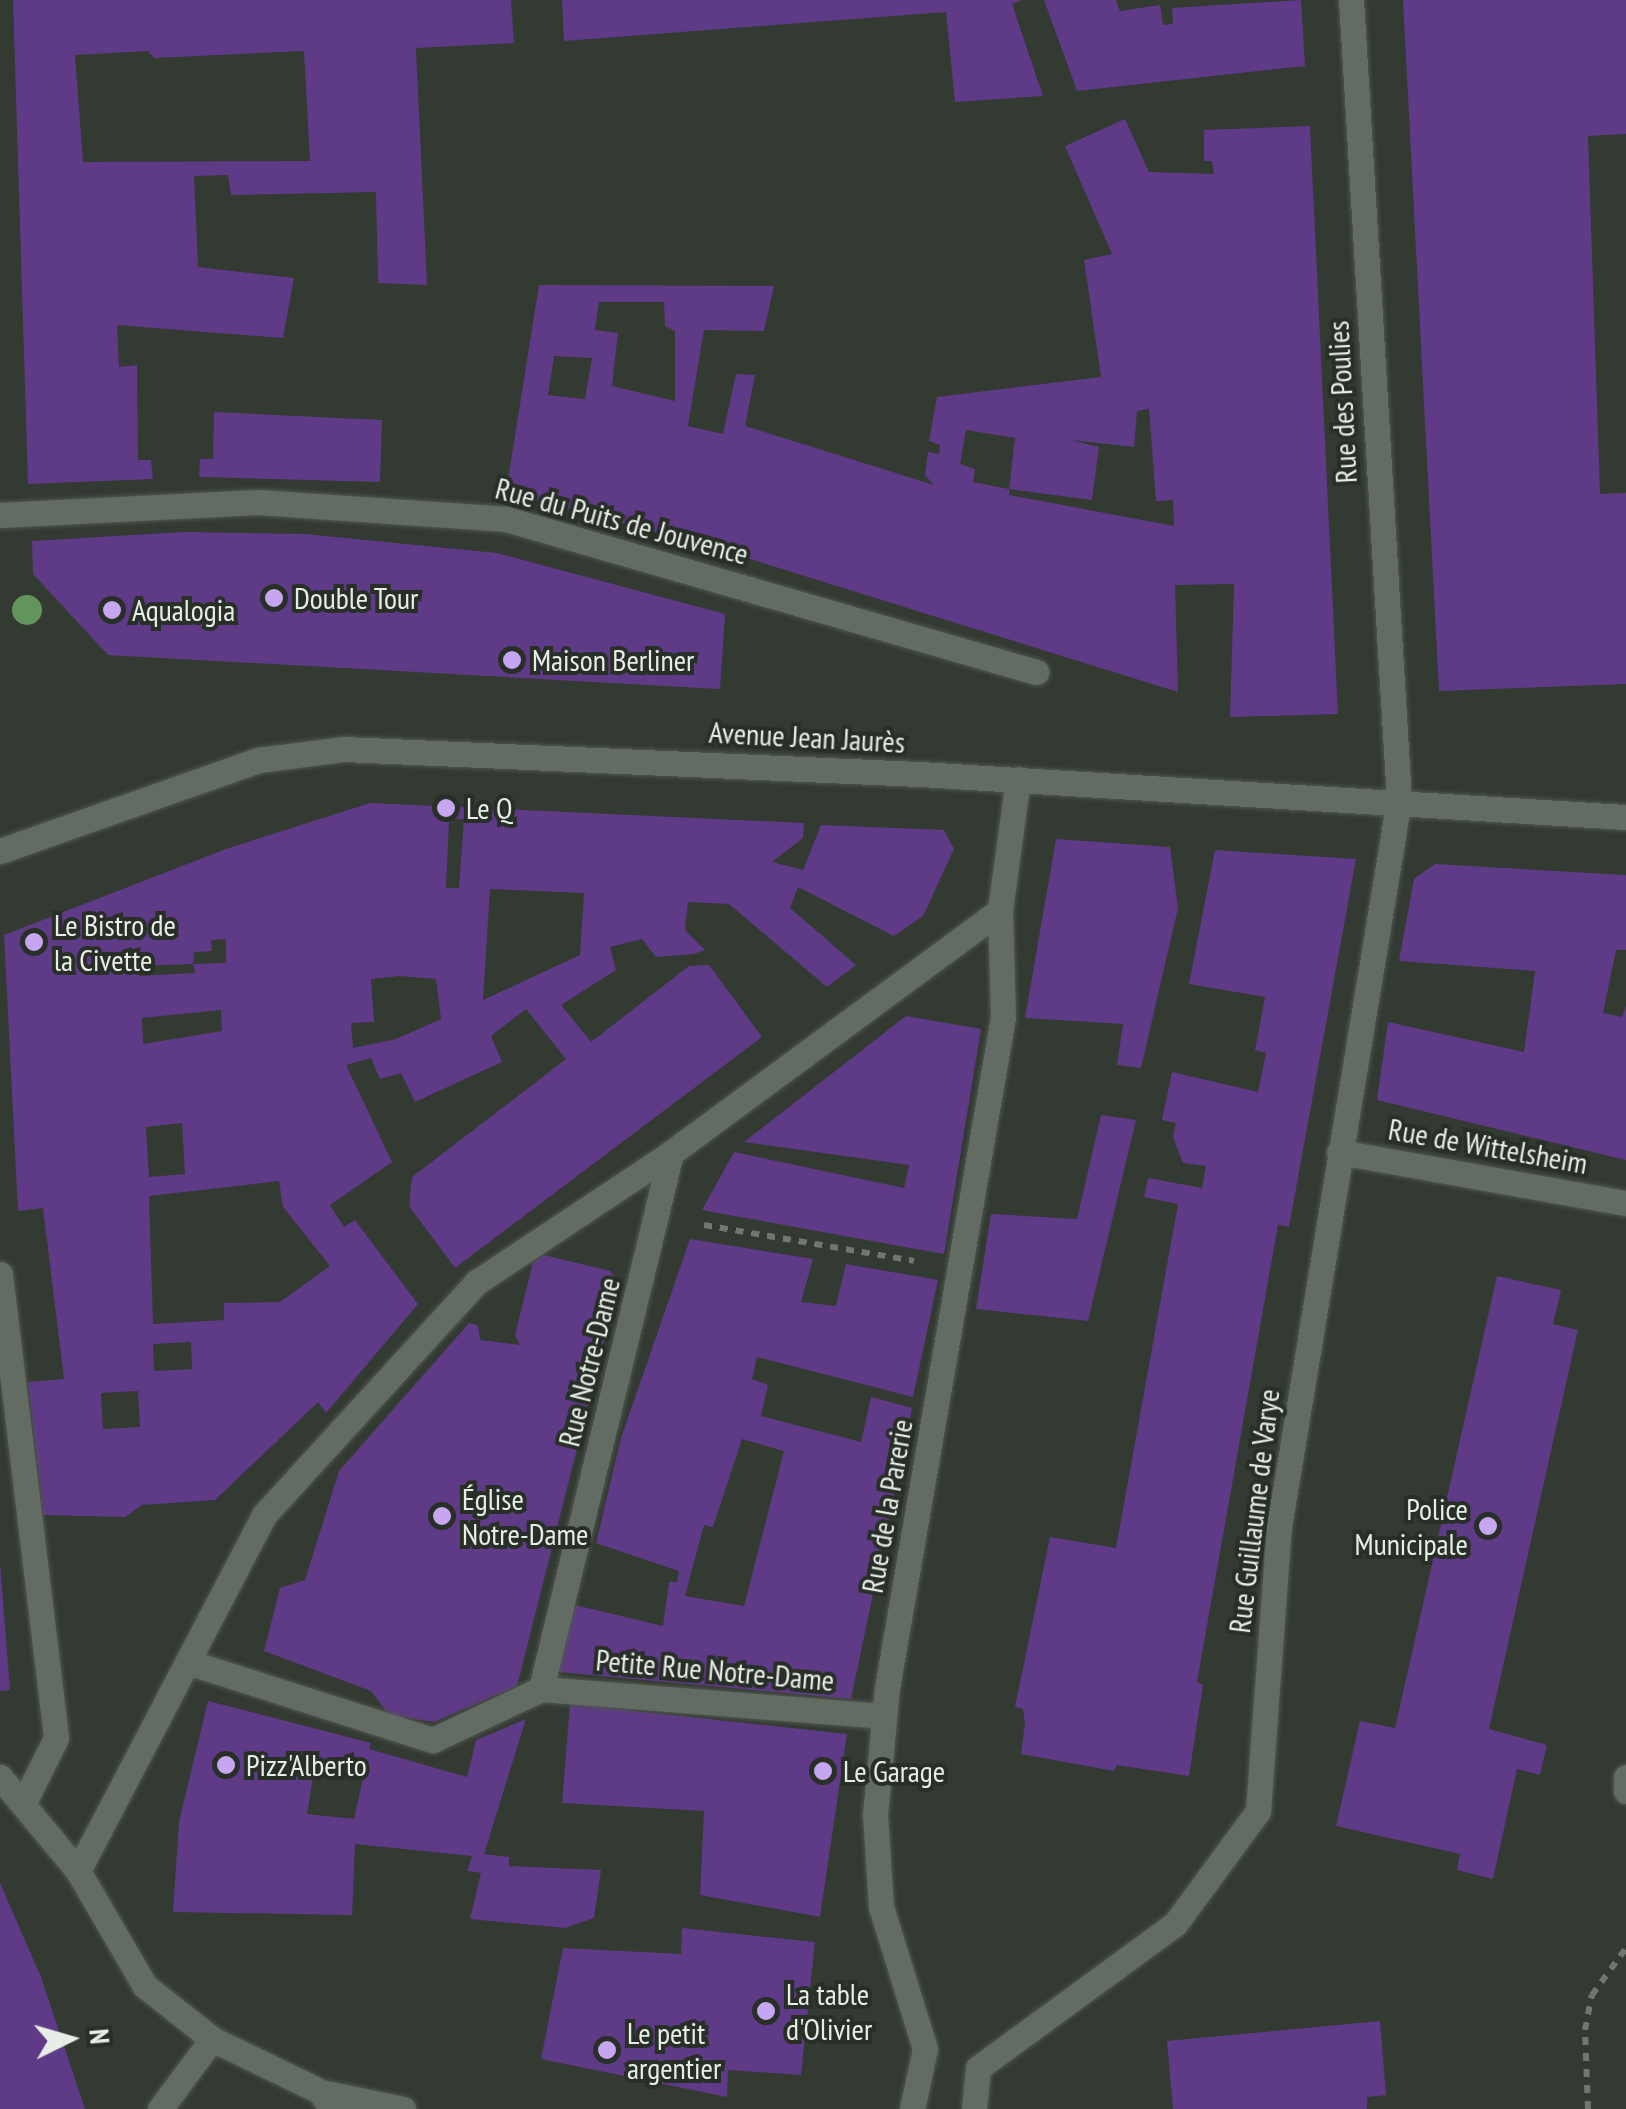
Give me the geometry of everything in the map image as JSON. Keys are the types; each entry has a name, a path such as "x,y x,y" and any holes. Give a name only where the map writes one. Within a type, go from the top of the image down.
{"street":[{"name":"Rue des Poulies","path":"1352,0 1399,800"},
{"name":"Rue du Puits de Jouvence","path":"0,515 258,502 506,519 1036,672"},
{"name":"Avenue Jean Jaurès","path":"0,851 259,760 344,749 1018,780 1626,816"},
{"path":"78,1871 192,1663 264,1515 477,1282 671,1153 1000,910 1018,780"},
{"name":"Rue Guillaume de Varye","path":"974,2109 978,2068 1175,1924 1258,1811 1278,1527 1399,800"},
{"name":"Rue de la Parerie","path":"912,2109 924,2048 882,1906 874,1815 883,1716 1004,1017 1000,910"},
{"name":"Rue de Wittelsheim","path":"1339,1152 1626,1203"},
{"name":"Rue Notre-Dame","path":"541,1689 659,1217 671,1153"},
{"path":"0,1274 56,1738 24,1802"},
{"path":"192,1663 433,1740 541,1689"},
{"name":"Petite Rue Notre-Dame","path":"541,1689 883,1716"},
{"path":"0,1777 78,1871 145,1986 212,2039 326,2100 403,2109"},
{"path":"1626,1777 1626,1791"},
{"path":"160,2109 212,2039"}],"path":[{"path":"659,1217 962,1269"},
{"path":"1588,2109 1585,2030 1592,1995 1626,1948"}],"building":[{"path":"13,0 511,0 514,43 416,48 427,285 378,283 376,192 231,195 228,175 194,176 198,267 294,278 283,338 117,325 119,367 137,365 138,460 151,460 153,479 28,484","holes":["148,51 154,58 304,51 310,161 83,162 75,55"]},
{"path":"562,0 1022,0 1012,4 1043,96 955,102 946,12 564,41"},
{"path":"1044,0 1116,0 1120,11 1160,5 1163,25 1173,24 1172,8 1301,0 1305,66 1077,91"},
{"path":"1403,0 1626,0 1626,134 1588,136 1600,494 1626,493 1626,684 1439,691"},
{"path":"1125,119 1149,172 1214,174 1212,161 1204,161 1204,130 1310,126 1338,714 1230,717 1234,584 1175,585 1178,692 718,549 506,492 539,285 774,286 764,331 704,330 688,426 723,434 736,374 755,375 745,426 934,485 925,475 928,452 939,454 940,445 929,441 937,397 1101,377 1084,260 1112,254 1065,146","holes":["599,302 664,302 665,326 675,331 675,401 612,386 618,333 595,330","554,356 592,358 585,399 548,395","1149,409 1156,501 1173,500 1174,526 1009,495 1009,489 1092,500 1099,447 1071,440 1134,447 1137,411","966,430 1015,438 1009,489 973,482 975,469 960,464"]},
{"path":"214,412 382,420 380,482 199,477 200,459 213,459"},
{"path":"184,532 305,534 497,553 725,614 720,689 108,655 33,574 32,541"},
{"path":"370,803 804,823 803,838 772,862 803,870 821,825 944,830 954,849 923,916 894,936 798,887 790,908 856,965 827,987 729,904 688,902 685,930 705,950 694,954 656,957 642,939 610,947 616,970 561,1005 591,1042 689,966 709,965 762,1037 455,1268 409,1206 412,1177 566,1059 526,1009 491,1036 502,1062 415,1102 401,1073 380,1079 371,1058 346,1065 392,1162 330,1205 344,1227 355,1220 418,1304 326,1413 318,1402 215,1500 142,1505 125,1517 43,1515 28,1382 64,1379 43,1208 18,1211 4,935 226,849","holes":["449,819 464,819 459,888 446,888","490,889 584,893 580,955 483,1000","226,939 226,963 193,964 194,952 212,951 211,940","193,964 195,973 140,976 139,966","371,979 436,979 441,1019 396,1039 353,1048 351,1023 374,1022","221,1010 222,1031 143,1044 142,1018","182,1123 185,1174 149,1177 146,1127","279,1181 283,1207 330,1266 280,1302 224,1303 224,1320 153,1324 149,1196","191,1342 192,1369 154,1371 153,1344","138,1391 140,1427 103,1429 101,1393"]},
{"path":"1056,839 1170,847 1178,908 1141,1068 1117,1065 1123,1024 1025,1018"},
{"path":"1215,850 1356,859 1289,1227 1278,1225 1197,1682 1203,1685 1189,1776 1117,1765 1114,1771 1021,1754 1025,1723 1023,1709 1015,1707 1050,1537 1116,1548 1178,1204 1144,1197 1148,1178 1202,1188 1206,1166 1183,1163 1173,1137 1176,1123 1162,1120 1172,1072 1258,1092 1266,1053 1255,1050 1265,997 1189,984"},
{"path":"1435,864 1626,875 1626,950 1616,950 1603,1013 1622,1017 1626,1006 1626,1160 1377,1100 1388,1022 1524,1052 1535,971 1399,961 1414,879"},
{"path":"906,1016 981,1029 944,1254 702,1210 734,1152 904,1188 909,1165 744,1142"},
{"path":"1101,1115 1136,1120 1088,1321 976,1309 991,1214 1077,1219"},
{"path":"690,1239 813,1259 801,1302 836,1306 846,1264 938,1280 913,1397 757,1357 752,1379 768,1385 761,1416 861,1442 871,1397 912,1408 851,1699 558,1672 575,1605 663,1626 669,1582 677,1582 679,1571 596,1543 621,1438","holes":["742,1439 784,1451 744,1606 685,1596 704,1525 713,1527"]},
{"name":"Église Notre-Dame","path":"544,1255 610,1271 619,1283 517,1686 434,1722 389,1715 371,1691 264,1651 280,1588 305,1580 339,1471 469,1323 478,1325 480,1340 520,1345 515,1335 533,1262"},
{"name":"Police Municipale","path":"1497,1276 1561,1290 1553,1324 1578,1330 1489,1729 1547,1745 1540,1775 1517,1769 1493,1879 1457,1870 1460,1854 1336,1826 1360,1721 1395,1728"},
{"path":"0,1563 10,1690 0,1691"},
{"path":"208,1701 371,1743 369,1749 467,1777 476,1740 526,1719 484,1854 509,1857 509,1866 601,1870 594,1918 565,1928 470,1919 481,1873 467,1871 472,1856 355,1844 352,1915 173,1912 179,1822","holes":["316,1759 365,1769 354,1819 307,1814"]},
{"path":"570,1704 847,1734 820,1917 700,1895 704,1811 562,1803"},
{"path":"0,1883 41,1977 85,2109 0,2109"},
{"path":"682,1928 815,1942 801,2075 728,2070 727,2097 541,2059 563,1948 681,1954"},
{"path":"1380,2021 1386,2095 1367,2097 1367,2109 1173,2109 1167,2041"}],"place":[{"name":"Double Tour","path":"274,598"},
{"name":"Aqualogia","path":"112,610"},
{"name":"Maison Berliner","path":"512,660"},
{"name":"Le Q","path":"446,808"},
{"name":"Le Bistro de la Civette","path":"34,942"},
{"name":"Église Notre-Dame","path":"442,1516"},
{"name":"Police Municipale","path":"1488,1526"},
{"name":"Pizz'Alberto","path":"226,1765"},
{"name":"Le Garage","path":"823,1771"},
{"name":"La table d'Olivier","path":"766,2011"},
{"name":"Le petit argentier","path":"607,2050"}]}
